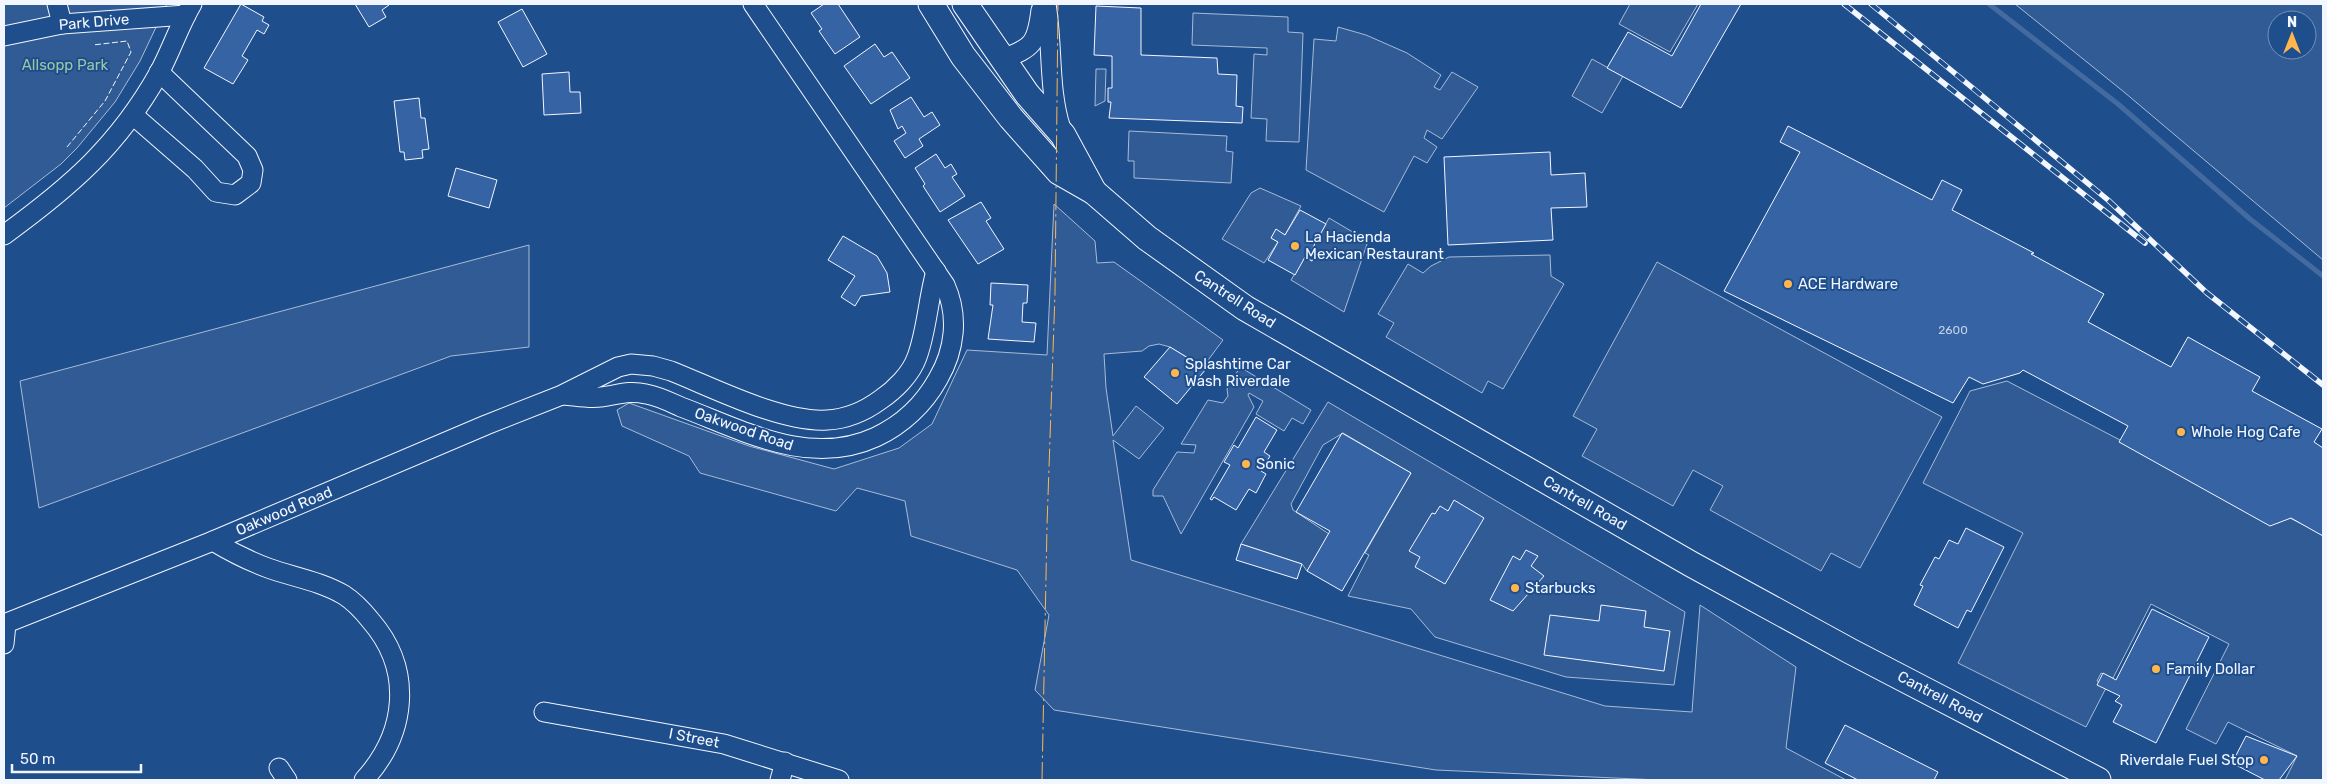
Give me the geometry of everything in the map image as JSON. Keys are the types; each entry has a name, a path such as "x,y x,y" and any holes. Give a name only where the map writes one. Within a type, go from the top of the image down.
{"main road":[{"name":"Cantrell Road","path":"931,4 963,56 1040,152 1059,172 1094,192 1147,238 1245,308 1691,564 1850,651 2098,780"},
{"name":"Cantrell Road","path":"965,4 1026,94 1063,135 1094,192"}],"street":[{"path":"57,4 62,24"},
{"name":"Oakwood Road","path":"562,395 601,397 616,393 647,394 784,446 821,450 845,448 865,442 902,422 925,399 942,372 954,332 954,312 949,294 936,271 753,4"},
{"path":"1002,59 1027,49 1033,44 1038,35 1041,4"},
{"path":"1046,4 1050,26 1055,110 1063,135"},
{"path":"4,235 93,164 133,115 159,72 189,9"},
{"name":"Park Drive","path":"4,36 62,24 189,9"},
{"path":"133,115 195,169 216,192 235,195 251,183 254,170 247,156 159,72"},
{"name":"Oakwood Road","path":"5,624 126,574 214,541 486,425 562,395 607,371 631,364 653,366 672,371 793,417 827,420 852,415 871,406 889,394 913,365 920,346 936,271"},
{"path":"214,541 233,553 268,568 313,582 344,596 357,605 379,630 390,649 397,669 399,684 398,710 396,729 387,749 364,780"},
{"path":"4,644 5,624"},
{"name":"I Street","path":"544,712 724,744 839,780"},
{"path":"780,780 784,762"}],"shaded area":[{"name":"Allsopp Park","path":"4,4 167,4 140,61 115,102 77,148 61,164 4,208"},
{"path":"1630,4 1698,4 1670,52 1619,24"},
{"path":"2015,4 2323,4 2323,260 2124,92"},
{"path":"1193,13 1288,17 1288,32 1303,33 1299,142 1266,141 1267,119 1251,118 1254,54 1267,55 1267,48 1192,45"},
{"path":"1338,27 1366,35 1407,53 1441,75 1434,87 1440,90 1452,72 1478,87 1442,139 1427,130 1424,138 1437,147 1427,163 1414,156 1384,212 1306,170 1314,39 1336,41"},
{"path":"1592,59 1623,76 1602,113 1572,96"},
{"path":"1096,69 1106,69 1105,101 1095,106"},
{"path":"1129,131 1227,136 1226,151 1233,152 1231,183 1134,178 1134,161 1128,161"},
{"path":"1260,188 1301,206 1285,235 1276,230 1271,238 1278,242 1264,263 1222,239 1251,193"},
{"path":"1054,204 1095,241 1097,263 1114,262 1223,340 1203,367 1170,347 1159,344 1149,346 1142,351 1104,354 1106,388 1113,436 1136,406 1164,428 1139,459 1113,440 1131,560 1605,706 1692,712 1700,605 1796,667 1786,748 1846,780 1659,780 1436,770 1054,710 1035,690 1049,615 1017,570 911,536 905,501 857,488 836,511 700,473 689,456 622,426 617,410 629,403 749,446 834,469 899,448 932,424 967,350 1047,355"},
{"path":"1329,218 1368,241 1344,312 1291,280 1305,257 1312,261 1317,253 1312,249"},
{"path":"529,245 529,347 451,356 39,508 20,381"},
{"path":"1550,255 1551,276 1564,284 1503,389 1488,381 1482,393 1386,337 1394,323 1378,314 1408,264 1423,273 1431,266 1449,257"},
{"path":"1657,262 1942,417 1860,568 1831,553 1821,571 1710,510 1723,486 1693,470 1673,506 1582,456 1597,429 1573,416"},
{"path":"1240,367 1311,410 1303,424 1292,418 1284,431 1256,414 1263,401 1249,393 1248,395 1254,407 1181,534 1163,496 1153,496 1153,490 1177,452 1194,453 1196,445 1181,444 1208,400 1223,403 1228,396 1227,389"},
{"path":"2007,381 2279,523 2284,515 2323,535 2323,780 2285,780 2297,756 2228,722 2216,744 2186,729 2229,644 2151,604 2113,678 2101,673 2097,681 2107,686 2086,727 1958,663 2023,533 1923,483 1970,391"},
{"path":"1328,402 1685,612 1674,685 1566,677 1435,637 1411,609 1348,596 1369,555 1365,553 1411,473 1343,433 1323,445 1291,504 1293,510 1329,534 1307,571 1302,564 1241,544"}],"building":[{"path":"241,4 264,17 262,21 269,25 264,34 257,30 242,56 248,60 233,84 204,68"},
{"path":"355,4 389,5 382,10 386,17 369,27"},
{"path":"824,4 838,4 860,37 835,54 819,31 822,29 811,13"},
{"path":"1701,4 1741,4 1681,108 1607,68 1628,32 1672,56"},
{"path":"1096,6 1141,8 1141,55 1217,58 1218,74 1237,75 1236,106 1243,107 1242,123 1109,118 1111,102 1108,102 1108,88 1112,88 1112,56 1094,55"},
{"path":"522,9 547,54 523,67 498,22"},
{"path":"875,44 884,57 892,52 910,78 871,104 844,66"},
{"path":"569,72 570,92 580,92 581,113 544,115 542,74"},
{"path":"911,97 924,117 932,112 940,125 919,139 923,146 905,158 894,141 906,133 902,126 898,129 890,110"},
{"path":"419,98 421,118 425,118 429,149 422,150 423,158 405,160 404,152 400,152 394,101"},
{"path":"1788,126 1932,200 1942,180 1962,190 1952,210 2034,253 2031,254 2104,294 2088,322 2171,367 2188,337 2260,377 2252,391 2322,429 2314,442 2323,448 2323,536 2291,518 2270,526 2119,442 2128,426 2023,370 2020,373 1983,384 1969,377 1953,403 1724,291 1800,152 1780,142"},
{"path":"1550,152 1551,175 1585,173 1587,207 1551,208 1553,240 1448,245 1444,157"},
{"path":"936,154 945,168 951,164 957,174 952,177 965,196 940,212 923,186 925,184 915,168"},
{"path":"456,168 497,180 489,208 448,196"},
{"path":"981,202 991,218 986,221 1004,249 978,264 948,220"},
{"name":"La Hacienda Mexican Restaurant","path":"1300,210 1326,224 1312,249 1317,253 1312,261 1305,257 1295,275 1268,260 1278,242 1271,238 1276,229 1285,235"},
{"path":"843,236 877,256 887,273 890,292 861,296 855,306 841,297 855,276 828,260"},
{"path":"991,283 1028,285 1027,303 1023,303 1022,322 1036,323 1034,342 988,339 993,305 990,305"},
{"name":"Splashtime Car Wash Riverdale","path":"1170,347 1206,369 1177,404 1144,377"},
{"name":"Sonic","path":"1256,417 1277,430 1264,452 1270,456 1261,471 1266,474 1256,493 1249,489 1236,510 1214,497 1212,500 1210,499 1230,465 1224,462 1234,445 1238,448"},
{"path":"1342,433 1411,473 1342,591 1307,571 1330,531 1296,512"},
{"path":"1454,500 1484,518 1445,584 1415,567 1420,557 1409,551 1432,513 1435,514 1440,506 1448,511"},
{"path":"1966,528 2004,547 1971,612 1967,610 1958,628 1914,605 1923,586 1920,585 1935,557 1939,559 1949,540 1958,544"},
{"path":"1241,544 1302,564 1297,579 1236,560"},
{"name":"Starbucks","path":"1526,550 1538,556 1531,566 1544,576 1513,611 1490,600 1513,556 1520,560"},
{"path":"1601,605 1646,611 1644,627 1670,631 1664,671 1544,655 1550,615 1599,621"},
{"path":"2152,609 2209,637 2156,743 2113,722 2122,705 2115,701 2120,696 2097,685 2103,673 2116,680"},
{"path":"1845,725 1938,772 1934,780 1858,780 1825,763"},
{"name":"Riverdale Fuel Stop","path":"2246,736 2297,756 2279,780 2265,780 2232,763"}],"waterway":[{"path":"1989,4 2118,104 2250,219 2323,276"}],"railway":[{"path":"1844,4 2145,243"},
{"path":"1871,4 2108,200 2207,293 2323,385"}],"fence":[{"path":"67,147 105,101 131,52 127,41 93,45"}],"power":[{"path":"1042,780 1047,526 1055,293 1058,4"}],"place":[{"name":"La Hacienda Mexican Restaurant","path":"1295,246"},
{"name":"ACE Hardware","path":"1788,284"},
{"name":"Splashtime Car Wash Riverdale","path":"1175,373"},
{"name":"Whole Hog Cafe","path":"2181,432"},
{"name":"Sonic","path":"1246,464"},
{"name":"Starbucks","path":"1515,588"},
{"name":"Family Dollar","path":"2156,669"},
{"name":"Riverdale Fuel Stop","path":"2264,760"}]}
